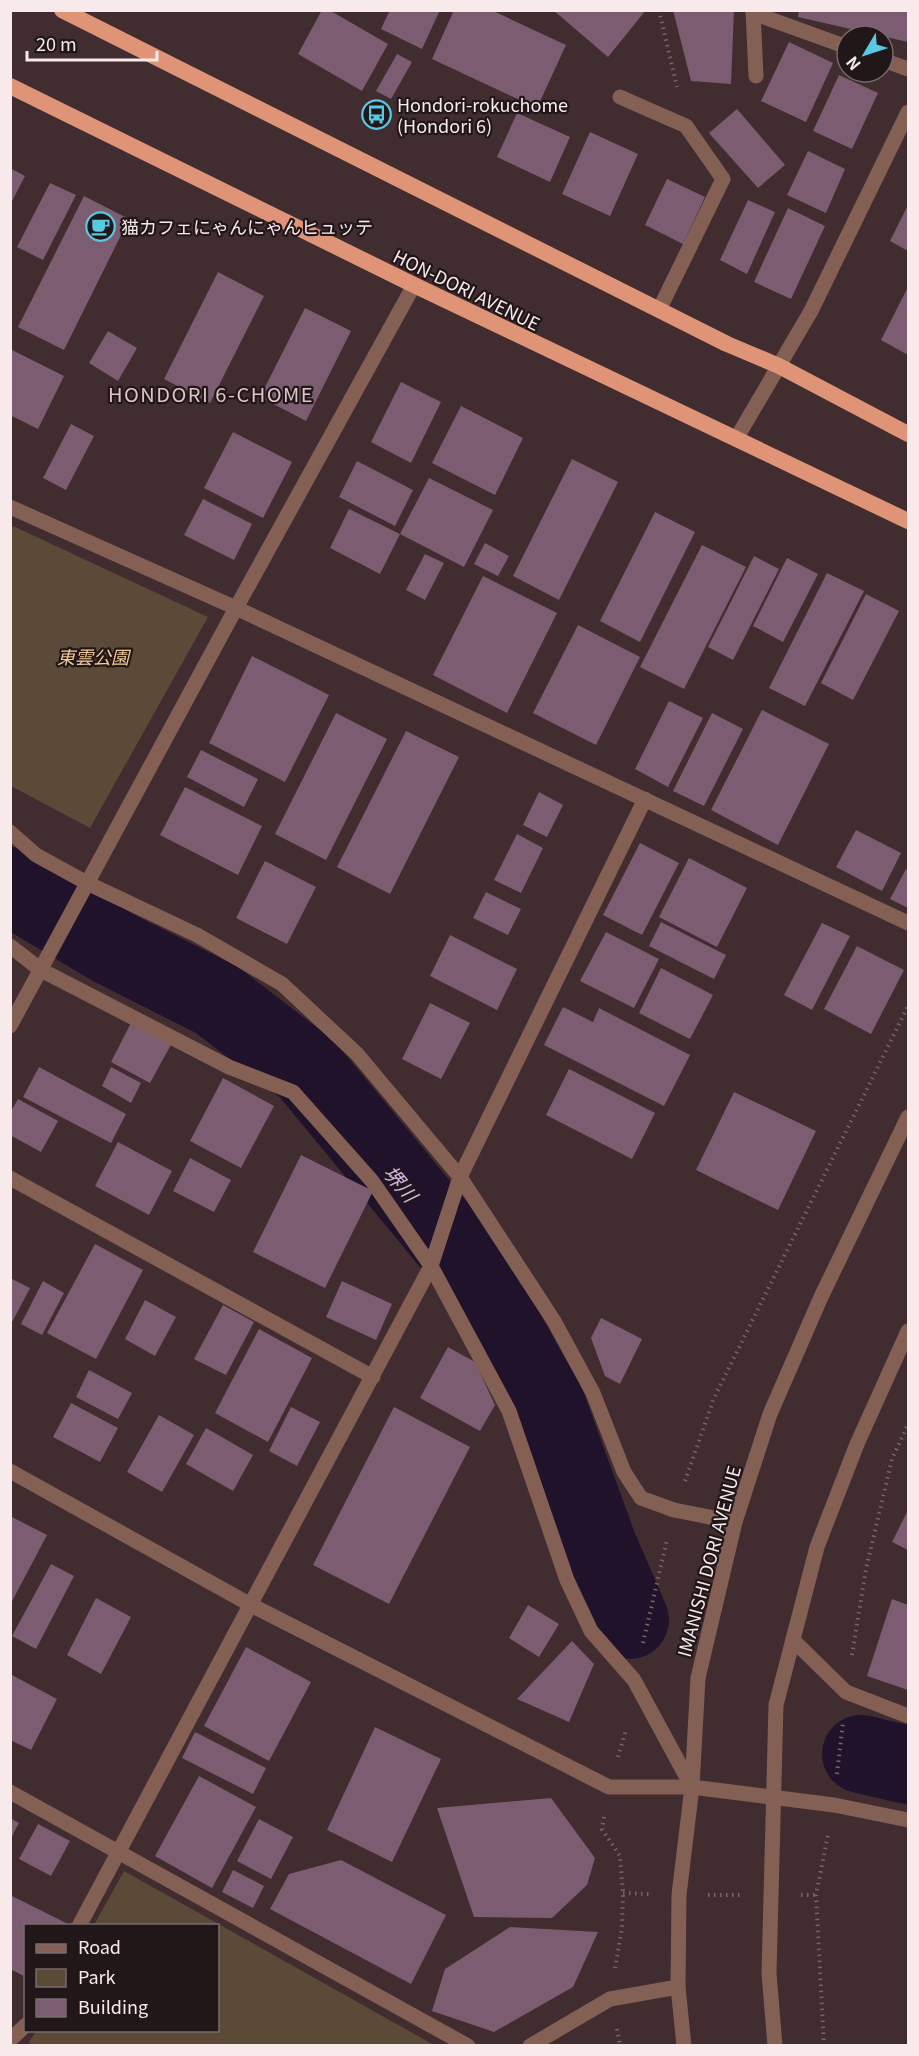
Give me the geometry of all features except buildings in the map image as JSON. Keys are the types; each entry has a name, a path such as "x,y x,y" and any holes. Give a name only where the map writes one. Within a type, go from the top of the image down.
{"highway":[{"path":"62,10 727,344 779,366 909,434"},
{"name":"HON-DORI AVENUE","path":"10,86 414,285 909,521"}],"street":[{"path":"756,76 753,12 835,43"},
{"path":"620,97 686,126 723,179 659,310"},
{"path":"736,439 811,311 909,112"},
{"path":"10,1026 414,285"},
{"path":"10,507 236,608 909,923"},
{"path":"80,1924 432,1266 459,1181 645,799"},
{"path":"10,832 36,855 87,883 197,935 282,984 357,1054 459,1181 555,1321 593,1393 624,1472 641,1498 674,1510 735,1522"},
{"path":"10,946 41,970 229,1067 292,1092 372,1181 432,1266 509,1411 567,1580 591,1631 634,1680 692,1787"},
{"name":"IMANISHI DORI AVENUE","path":"684,2046 678,1987 679,1895 692,1787 698,1678 735,1522 775,1403 821,1297 909,1117"},
{"path":"10,1178 373,1377"},
{"path":"775,2046 769,1973 776,1705 817,1547 857,1444 907,1336"},
{"path":"10,1471 251,1605 609,1787 692,1787 834,1805 909,1820"},
{"path":"793,1640 846,1692 909,1716"},
{"path":"10,1792 468,2046"},
{"path":"530,2046 610,1999 678,1987"},
{"path":"10,2040 24,2027"}],"path":[{"path":"659,10 686,126"},
{"path":"824,2046 816,1895 834,1805 846,1692 869,1558 892,1459 909,1424"},
{"path":"623,1893 816,1895"}],"green space":[{"name":"東雲公園","path":"13,526 208,617 90,828 11,786 10,532"},
{"path":"124,1871 218,1924 95,1924"},
{"path":"219,1924 434,2045 31,2045 29,2042 35,2032 219,2032"}],"waterway":[{"name":"堺川","path":"10,886 112,947 217,1000 307,1069 464,1259 546,1403 598,1546 630,1620"},
{"name":"堺川","path":"861,1754 908,1765"}],"place":[{"name":"Hondori-rokuchome (Hondori 6)","path":"376,114"},
{"name":"猫カフェにゃんにゃんヒュッテ","path":"100,226"}],"district":[{"name":"HONDORI 6-CHOME","path":"211,393"}]}
